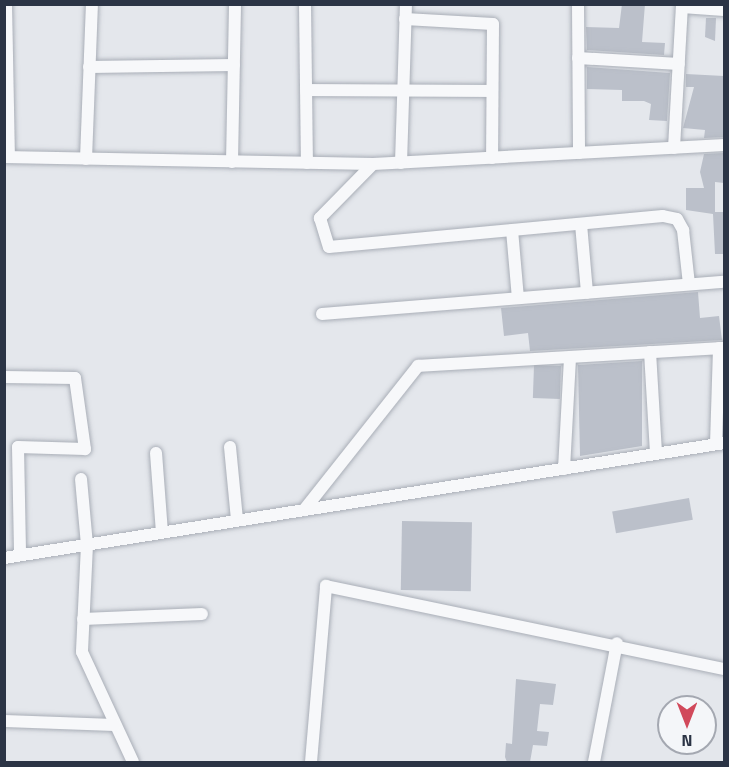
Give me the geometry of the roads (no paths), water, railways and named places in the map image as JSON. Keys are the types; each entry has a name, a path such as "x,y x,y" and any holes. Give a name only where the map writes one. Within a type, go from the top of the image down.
{"street":[{"path":"6,4 7,157 373,164 724,145"},
{"path":"86,159 92,4"},
{"path":"232,162 235,4"},
{"path":"305,4 307,163"},
{"path":"401,163 406,4"},
{"path":"578,4 579,153"},
{"path":"674,148 682,6 724,10"},
{"path":"405,19 493,24 492,158"},
{"path":"578,58 679,64"},
{"path":"89,67 234,65"},
{"path":"306,90 492,91"},
{"path":"479,159 492,143"},
{"path":"373,164 320,218 328,247 663,216 677,219 689,284"},
{"path":"581,224 587,293"},
{"path":"512,230 518,298"},
{"path":"322,314 724,282"},
{"path":"4,558 720,444 722,348 418,366 304,510"},
{"path":"650,352 656,454"},
{"path":"564,469 570,357"},
{"path":"4,377 75,378 86,449 18,447 20,555"},
{"path":"230,447 237,520"},
{"path":"156,453 162,532"},
{"path":"81,479 87,545 82,651 133,762"},
{"path":"311,762 326,586 616,643 724,669"},
{"path":"83,619 202,614"},
{"path":"594,762 616,643"},
{"path":"4,721 116,725"}]}
